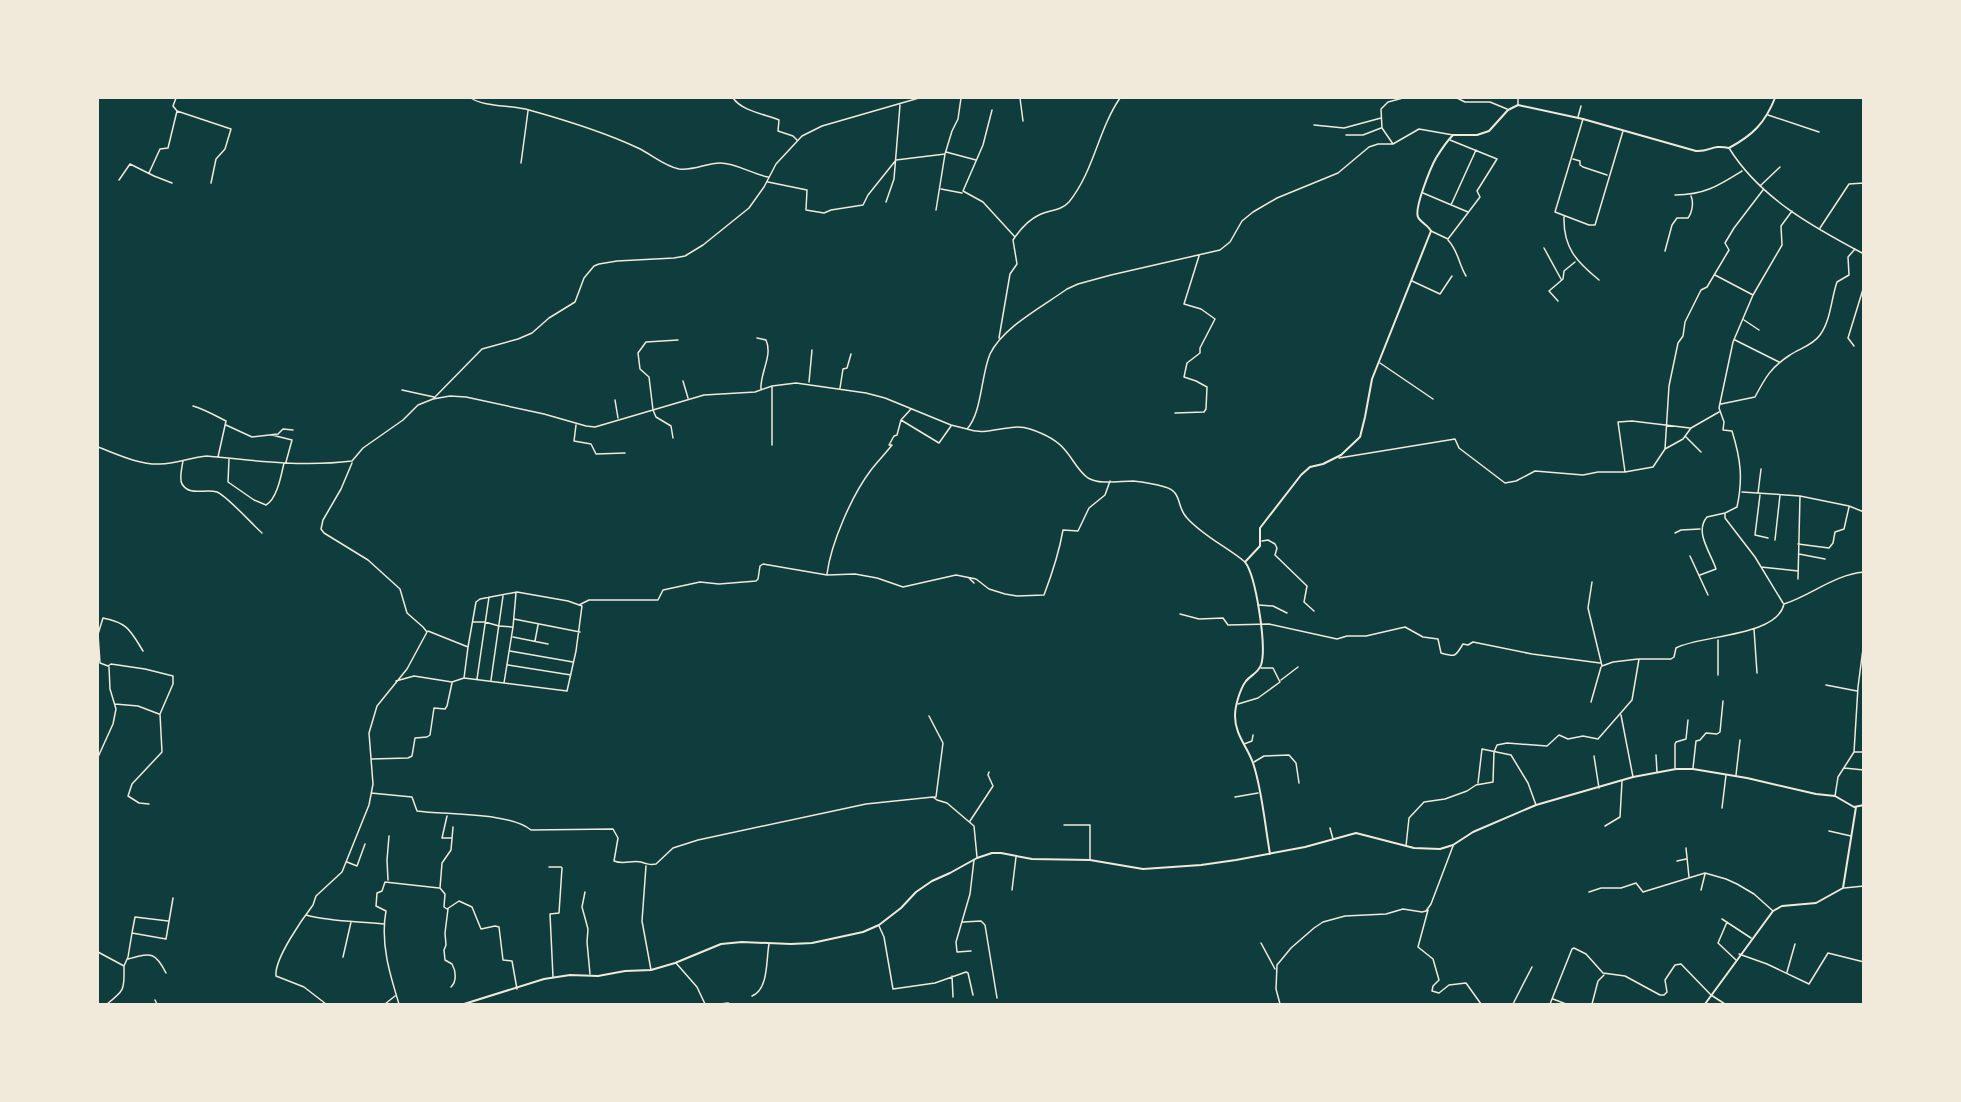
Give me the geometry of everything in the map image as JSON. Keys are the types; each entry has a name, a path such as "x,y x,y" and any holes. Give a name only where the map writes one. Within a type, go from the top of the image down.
{"street":[{"path":"176,98 173,106 177,111 231,129 225,148 216,159 211,183"},
{"path":"471,98 480,102 528,110 618,140 680,169 707,166 718,162 769,178"},
{"path":"733,98 736,103 746,108 779,120 778,131 798,140"},
{"path":"434,398 482,349 532,333 549,318 575,302 579,286 594,266 611,261 685,256 703,245 749,208 784,153 798,140 822,126 919,98"},
{"path":"936,210 946,153 958,118 961,98"},
{"path":"1020,98 1023,121"},
{"path":"967,429 973,419 990,354 999,339 1009,275 1017,264 1012,245 1015,237 1035,217 1062,208 1070,200 1086,173 1105,124 1120,98"},
{"path":"1393,144 1382,128 1380,112 1382,106 1397,98 1403,98"},
{"path":"1457,98 1465,102 1490,102 1508,110"},
{"path":"1518,98 1518,105"},
{"path":"999,339 1067,289 1078,284 1223,249 1230,242 1242,220 1277,198 1338,173 1372,146 1393,144 1419,129 1454,135 1477,135 1489,130 1508,110 1518,105 1578,117 1696,151 1706,151 1717,146 1729,148 1756,130 1768,115 1775,98"},
{"path":"886,202 894,179 900,104"},
{"path":"1578,117 1581,106"},
{"path":"521,163 528,110"},
{"path":"964,193 963,189 985,142 992,110"},
{"path":"149,174 160,148 168,148 177,111"},
{"path":"1768,115 1819,132"},
{"path":"1314,126 1344,128 1381,118"},
{"path":"1583,119 1555,212 1595,225 1624,130"},
{"path":"1346,135 1363,135 1382,128"},
{"path":"1454,135 1436,158 1422,193 1418,215 1431,231 1447,239 1457,250 1466,276"},
{"path":"1447,239 1480,197 1477,191 1497,159 1449,139"},
{"path":"1729,148 1743,170 1763,190 1819,230 1863,254"},
{"path":"1452,205 1476,150"},
{"path":"767,181 807,190 806,210 825,213 863,205 868,195 896,160 946,153 976,160"},
{"path":"1572,159 1580,161 1582,167 1609,176"},
{"path":"119,180 130,164 172,183"},
{"path":"1759,186 1780,167"},
{"path":"1675,195 1690,195 1713,189 1743,170"},
{"path":"1819,230 1849,184 1863,183"},
{"path":"940,189 964,193 983,202 1015,237"},
{"path":"1665,449 1670,382 1685,322 1701,290 1707,287 1730,249 1725,243 1730,234 1763,190"},
{"path":"1422,193 1469,213"},
{"path":"1665,251 1672,225 1677,218 1688,218 1690,214 1692,200 1690,195"},
{"path":"1700,575 1716,570 1701,529 1707,517 1725,513 1737,507 1742,492 1737,448 1732,431 1723,430 1724,422 1719,411 1734,339 1753,295 1782,245 1781,226 1792,211"},
{"path":"1564,216 1566,232 1577,261 1599,280"},
{"path":"1245,562 1257,550 1261,541 1260,528 1301,475 1311,467 1338,457 1352,447 1360,437 1371,393 1371,381 1431,231"},
{"path":"1544,248 1562,280"},
{"path":"1720,405 1755,397 1769,372 1790,354 1812,344 1820,335 1829,315 1836,282 1849,275 1848,257 1855,249"},
{"path":"1175,413 1204,412 1205,410 1207,387 1184,377 1187,363 1200,353 1200,348 1215,319 1201,309 1184,303 1199,255"},
{"path":"1558,301 1549,292 1562,280 1564,271 1577,261"},
{"path":"1714,275 1753,295"},
{"path":"1411,280 1440,294 1452,276"},
{"path":"1854,346 1849,336 1863,286"},
{"path":"1743,319 1759,330"},
{"path":"758,338 766,340 770,348 761,390"},
{"path":"1734,339 1779,363"},
{"path":"673,438 671,426 656,417 653,410 648,377 640,369 638,353 646,342 678,340"},
{"path":"809,383 812,350"},
{"path":"840,389 843,369 847,368 851,354"},
{"path":"1379,362 1433,399"},
{"path":"683,381 688,399"},
{"path":"468,647 427,631 407,614 400,589 368,560 321,529 323,520 341,489 352,461 363,448 403,420 418,405 434,398 466,397 595,427 704,395 809,383 866,393 967,429 981,431 1008,426 1031,429 1044,434 1061,446 1086,476 1095,481 1137,481 1166,487 1175,492 1180,499 1182,512 1186,518 1245,562 1250,570 1262,624 1264,652 1260,668 1246,681 1237,705 1236,729 1253,763 1270,854"},
{"path":"772,386 772,445"},
{"path":"402,390 434,398"},
{"path":"615,400 618,419"},
{"path":"193,406 210,411 214,416 226,421 218,457"},
{"path":"827,575 832,548 844,520 870,471 892,445 889,445 897,435 901,420 911,409"},
{"path":"1338,457 1455,439 1459,447 1505,483 1516,481 1535,471 1583,475 1598,472 1625,472 1651,468 1665,449 1686,436 1691,428 1719,411"},
{"path":"901,420 939,444 951,425"},
{"path":"1625,472 1618,422 1632,421 1691,428"},
{"path":"576,424 574,440 591,444 596,454 626,453"},
{"path":"226,425 252,437 271,435 282,429 293,430"},
{"path":"229,458 228,482 254,500 266,506 270,504 292,440 271,435"},
{"path":"1686,436 1701,452"},
{"path":"98,447 152,464 197,457 285,463 331,464 352,461"},
{"path":"183,460 182,485 194,492 207,490 219,494 262,533"},
{"path":"1761,469 1755,535 1768,538"},
{"path":"579,605 589,600 658,600 663,590 700,582 719,584 756,581 760,566 763,564 827,575 855,574 877,578 903,587 956,575 980,581 989,589 1005,594 1017,596 1045,594 1048,580 1054,572 1063,530 1078,531 1089,508 1105,495 1110,481"},
{"path":"1742,492 1800,496 1849,506 1863,512"},
{"path":"1775,540 1780,494"},
{"path":"1798,579 1800,496"},
{"path":"1798,544 1829,548 1833,543 1835,532 1844,529 1849,506"},
{"path":"1725,513 1725,518 1755,557 1784,604"},
{"path":"1675,534 1681,530 1701,529"},
{"path":"1261,541 1268,540 1275,544 1277,548 1275,555 1307,586 1304,602 1314,611"},
{"path":"1798,553 1825,559"},
{"path":"1690,556 1708,595"},
{"path":"1760,567 1799,571"},
{"path":"1602,666 1639,658 1671,659 1674,657 1676,648 1684,644 1718,639 1754,628 1778,615 1784,604 1805,596 1834,579 1863,572"},
{"path":"969,577 974,583"},
{"path":"1592,582 1588,608 1602,666"},
{"path":"396,682 408,677 422,676 452,682 464,678 566,692 569,689 572,675 583,609 579,605 517,592 477,600 464,678"},
{"path":"504,683 517,592"},
{"path":"490,681 503,595"},
{"path":"477,680 489,597"},
{"path":"1257,605 1274,606 1287,613"},
{"path":"1180,614 1199,619 1224,618 1228,625 1269,624 1338,639 1348,636 1367,636 1405,627 1424,637 1439,639 1441,653 1453,656 1463,644 1468,645 1473,642 1532,654 1600,663"},
{"path":"143,651 131,631 123,624 104,617 98,635 99,662 108,666 111,664 143,668 173,675 173,685 160,714 162,752 132,784 128,796 139,803 149,804"},
{"path":"513,619 580,632"},
{"path":"473,622 513,627"},
{"path":"535,642 538,624"},
{"path":"1754,628 1757,673"},
{"path":"326,1005 304,987 276,976 276,968 283,951 313,905 316,896 342,872 369,805 373,784 369,733 371,721 382,698 410,665 427,631"},
{"path":"512,637 548,644"},
{"path":"1718,639 1718,675"},
{"path":"1835,796 1838,777 1854,752 1857,687 1863,641"},
{"path":"509,651 574,662"},
{"path":"1406,847 1409,818 1420,805 1426,801 1454,796 1478,785 1493,782 1494,752 1498,744 1547,746 1559,735 1568,739 1583,736 1598,739 1628,706 1634,696 1639,658"},
{"path":"507,664 572,675"},
{"path":"98,757 113,722 115,704 110,689 108,666"},
{"path":"1591,702 1602,666"},
{"path":"1237,705 1258,698 1298,667"},
{"path":"1260,668 1274,668 1280,681"},
{"path":"370,759 412,756 416,738 430,735 434,708 447,706 452,682"},
{"path":"1826,685 1857,692"},
{"path":"1857,687 1863,687"},
{"path":"1693,769 1696,741 1706,733 1720,732 1723,701"},
{"path":"115,704 141,707 160,714"},
{"path":"1620,714 1633,777"},
{"path":"371,793 412,797 417,811 482,816 522,824 531,830 613,829 618,838 614,861 623,864 637,862 646,865 656,864 673,848 698,840 866,804 936,797 942,743 930,716"},
{"path":"1676,769 1675,743 1685,740 1688,720"},
{"path":"1244,744 1252,741 1253,735"},
{"path":"1736,776 1740,741"},
{"path":"1478,785 1481,750 1514,757 1528,783 1536,806"},
{"path":"1854,752 1863,752"},
{"path":"1253,763 1263,756 1289,755 1296,763 1299,783"},
{"path":"1656,755 1657,772"},
{"path":"1594,756 1599,788"},
{"path":"1844,768 1863,770"},
{"path":"464,1005 517,989 531,982 570,975 651,970 721,944 742,942 799,944 821,942 863,932 879,925 932,881 976,858 996,853 1042,860 1090,860 1143,869 1201,865 1270,854 1347,835 1360,834 1406,847 1432,850 1453,845 1473,832 1536,806 1633,777 1676,769 1693,769 1736,776 1816,794 1835,796 1856,807 1863,805"},
{"path":"970,822 993,786 989,772"},
{"path":"1722,808 1726,775"},
{"path":"1605,826 1618,820 1622,803 1622,782"},
{"path":"1235,797 1259,793"},
{"path":"933,797 947,803 976,829 976,858 970,894 956,942 960,952 971,951"},
{"path":"1843,888 1856,807"},
{"path":"447,814 442,838 452,839"},
{"path":"1064,825 1090,825 1090,860"},
{"path":"440,888 443,861 451,850 453,827"},
{"path":"1330,828 1333,839"},
{"path":"1829,831 1851,836"},
{"path":"388,882 389,837"},
{"path":"346,862 357,866 365,844"},
{"path":"1453,845 1428,909 1418,947 1434,960 1439,980 1433,986 1432,992 1436,994 1449,985 1466,983 1481,1005"},
{"path":"1686,848 1689,878"},
{"path":"1012,890 1017,856"},
{"path":"1677,861 1687,859"},
{"path":"646,865 642,921 651,970"},
{"path":"549,867 562,868 559,913 550,914 553,978"},
{"path":"1589,892 1601,888 1621,888 1636,883 1643,892 1705,873 1737,884 1754,894 1773,911"},
{"path":"1701,890 1705,873"},
{"path":"399,1005 391,981 384,924 386,911 376,906 377,894 382,891 383,883 388,882 440,888 445,894 444,907 448,908"},
{"path":"1705,1005 1773,911 1782,906 1816,903 1843,888 1863,886"},
{"path":"585,892 582,907 588,929 586,942 591,975"},
{"path":"132,933 165,940 172,898"},
{"path":"448,908 459,901 472,907 481,929 499,927 503,960 512,961 517,989"},
{"path":"448,908 444,952 445,960 452,964 455,972 455,981 451,987"},
{"path":"1275,970 1291,948 1323,922 1345,916 1386,914 1403,909 1422,912 1428,909"},
{"path":"305,915 338,922 384,924"},
{"path":"107,1005 123,988 124,966 128,959 132,921 135,917 168,922"},
{"path":"1722,919 1752,939"},
{"path":"343,957 351,921"},
{"path":"962,922 981,921 985,925 997,998"},
{"path":"1726,922 1718,943 1736,960"},
{"path":"879,925 884,937 893,989 935,982 952,975 968,973 973,995"},
{"path":"752,996 758,994 763,985 770,943"},
{"path":"1261,943 1275,970 1280,1005"},
{"path":"1787,973 1795,944"},
{"path":"1550,1005 1573,948 1586,954 1604,974 1625,976 1663,995 1667,992 1665,980 1679,964 1711,995 1725,1005"},
{"path":"98,952 124,966"},
{"path":"1740,954 1810,984 1828,953 1863,962 1863,956"},
{"path":"128,959 151,955 159,958 166,973"},
{"path":"675,963 697,987 705,1005"},
{"path":"1513,1005 1532,967"},
{"path":"1592,1005 1598,981 1604,974"},
{"path":"952,975 953,997"},
{"path":"385,1005 396,995"},
{"path":"1552,999 1566,1005"},
{"path":"155,1000 157,1005"},
{"path":"720,1005 728,1003 730,1005"}]}
